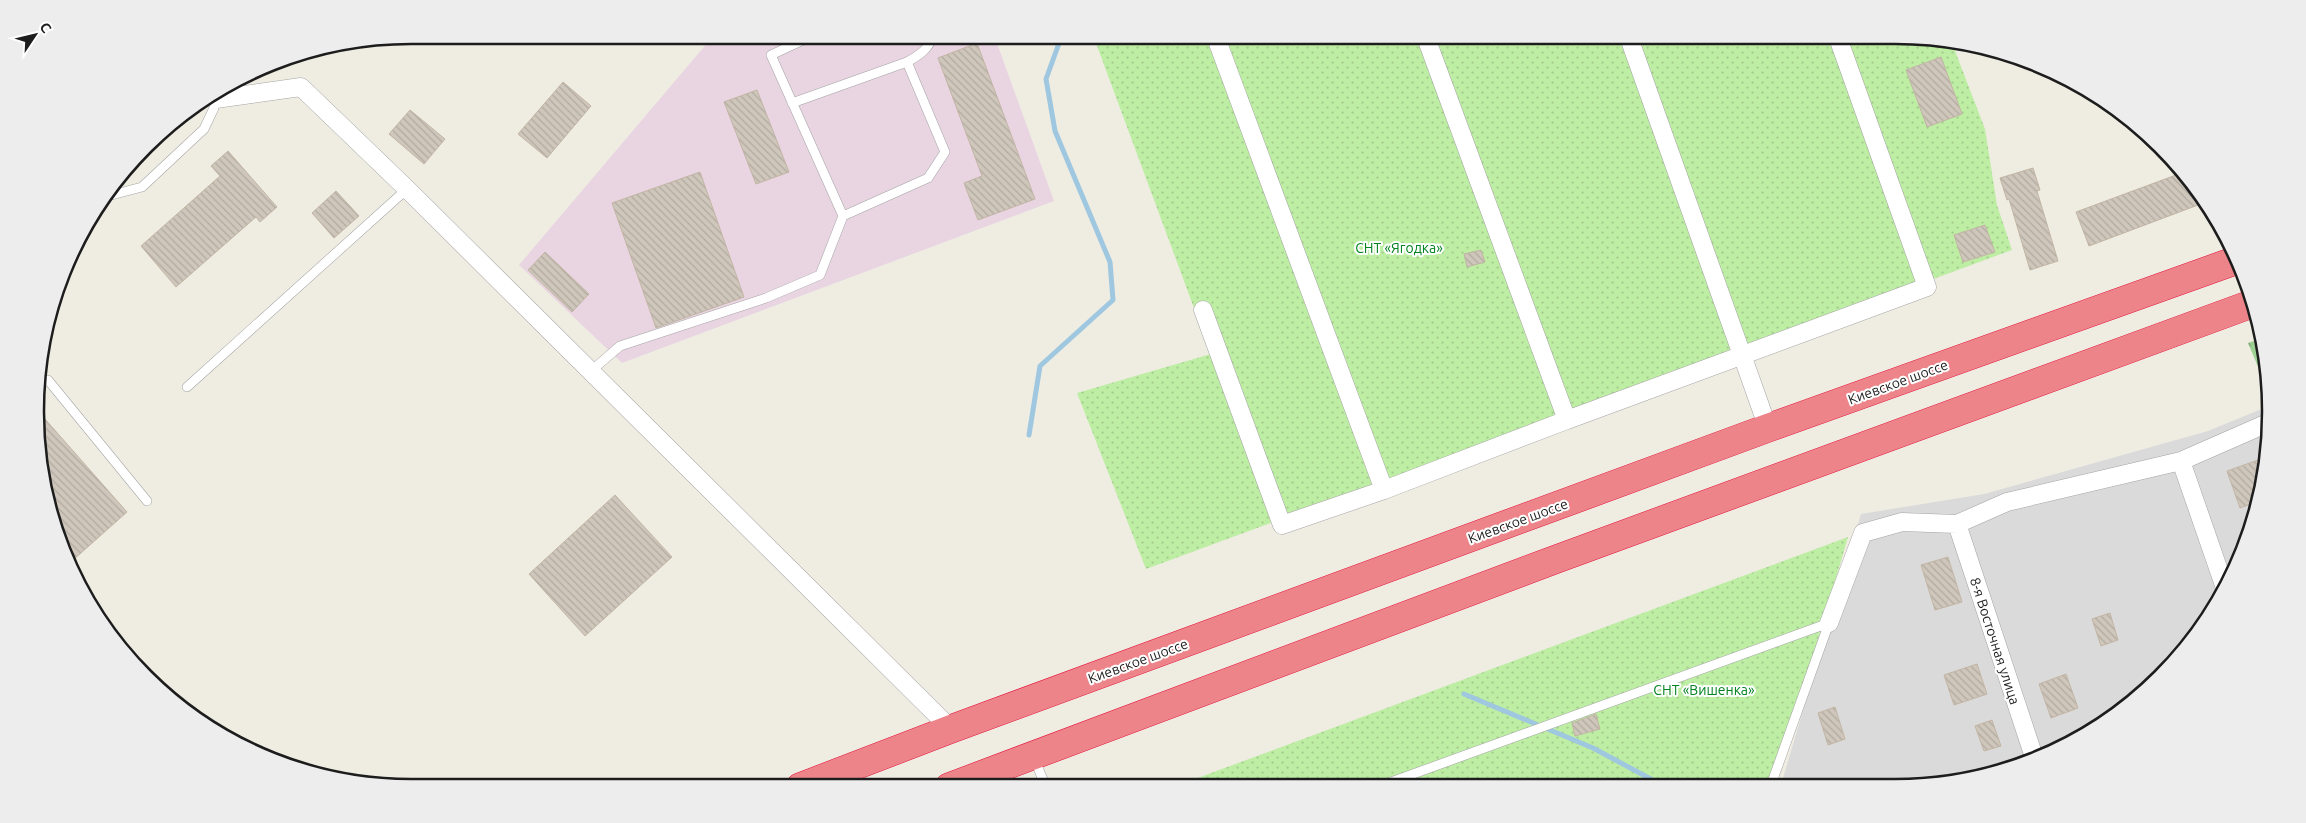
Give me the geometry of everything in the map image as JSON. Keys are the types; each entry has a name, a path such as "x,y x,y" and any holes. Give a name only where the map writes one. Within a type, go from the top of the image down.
{"highway":[{"name":"Киевское шоссе","path":"821,779 951,729 1768,428 2230,262"},
{"path":"970,779 1563,557 2247,306"}],"street":[{"path":"1218,44 1384,490"},
{"path":"1428,44 1567,420"},
{"path":"1631,44 1768,428"},
{"path":"1203,310 1282,525 1384,490 1926,287 1840,44"},
{"path":"221,97 301,87 951,729"},
{"path":"1829,623 1863,533 1902,522 1957,524 2007,502 2181,461 2261,426"},
{"path":"2181,461 2222,578"},
{"name":"8-я Восточная улица","path":"1957,524 2032,752"}],"lane":[{"path":"795,44 771,55 843,216"},
{"path":"792,103 907,62 920,55 929,44"},
{"path":"590,372 620,346 766,298 820,275 843,216 928,178 945,152 907,62"},
{"path":"116,194 142,187 204,129 215,101"},
{"path":"187,387 407,190"},
{"path":"45,381 48,380 147,501"},
{"path":"1773,779 1829,623"},
{"path":"1399,779 1829,623"},
{"path":"1033,755 1043,779"}],"shaded area":[{"path":"706,44 997,44 1054,201 622,363 519,265"},
{"path":"2262,409 2259,460 2250,507 2243,530 2224,574 2200,616 2171,654 2137,688 2099,717 2078,730 2035,751 1990,767 1943,776 1919,778 1783,779 1861,514 1984,494 2208,431"}],"green space":[{"name":"СНТ «Ягодка»","path":"1096,44 1894,44 1954,49 1985,129 1997,205 2012,250 1146,569 1077,393 1211,354"},
{"path":"2255,340 2260,371 2248,343"},
{"name":"СНТ «Вишенка»","path":"1848,537 1777,779 1195,779"}],"building":[{"path":"977,44 1035,199 978,220 964,183 982,176 938,58"},
{"path":"1941,57 1962,114 1927,127 1906,70"},
{"path":"563,82 591,106 547,158 518,134"},
{"path":"757,90 789,172 756,184 724,102"},
{"path":"410,110 445,139 424,164 389,134"},
{"path":"228,151 277,207 260,222 256,217 176,287 141,246 220,176 211,166"},
{"path":"2033,168 2040,190 2037,191 2058,261 2030,270 2009,199 2007,200 2000,178"},
{"path":"700,172 744,297 656,328 612,203"},
{"path":"2176,175 2198,205 2089,246 2076,212"},
{"path":"336,191 359,216 334,238 312,213"},
{"path":"1985,225 1995,252 1963,262 1954,235"},
{"path":"1481,250 1485,262 1467,267 1464,254"},
{"path":"545,252 589,294 572,312 528,270"},
{"path":"44,418 127,512 75,558 56,507 47,460"},
{"path":"2258,460 2251,504 2240,508 2227,471"},
{"path":"615,495 672,557 585,636 529,574"},
{"path":"1948,557 1962,602 1935,610 1921,565"},
{"path":"2110,613 2118,640 2101,646 2092,619"},
{"path":"1977,664 1987,694 1954,705 1944,675"},
{"path":"2066,674 2078,708 2051,718 2039,684"},
{"path":"1835,707 1845,739 1828,745 1818,713"},
{"path":"1596,714 1600,729 1575,736 1572,723"},
{"path":"1992,720 2001,746 1984,751 1975,726"}],"waterway":[{"path":"1029,435 1040,366 1113,300 1110,262 1055,131 1046,79 1059,44"},
{"path":"1464,694 1593,748 1651,779"}]}
